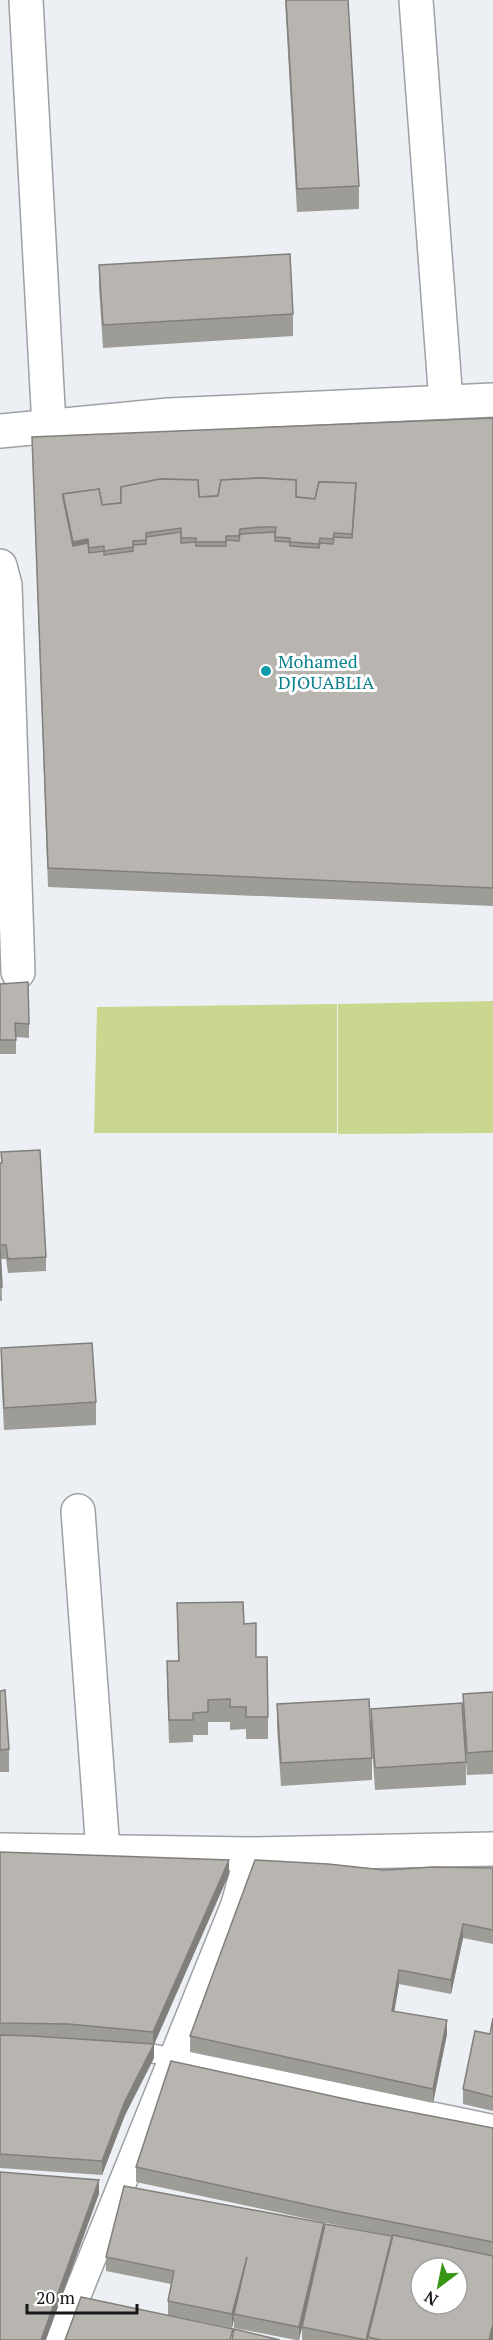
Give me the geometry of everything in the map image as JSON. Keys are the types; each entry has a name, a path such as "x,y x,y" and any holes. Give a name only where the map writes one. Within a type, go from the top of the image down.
{"street":[{"path":"26,0 50,426"},
{"path":"416,0 446,402"},
{"path":"0,431 169,415 493,400"},
{"path":"0,566 4,585 18,972"},
{"path":"78,1511 103,1851"},
{"path":"0,1850 249,1854 493,1849"},
{"path":"59,2340 80,2303 121,2188 235,1904 249,1854"}],"lane":[{"path":"116,2047 493,2124"}],"green space":[{"path":"493,1001 493,1133 338,1134 338,1004"},
{"path":"337,1004 337,1133 94,1133 97,1007"}],"building":[{"path":"286,0 348,0 359,186 297,189"},
{"path":"290,254 293,314 103,325 99,265"},
{"name":"Mohamed DJOUABLIA","path":"493,418 493,888 48,868 32,437","holes":["260,478 296,480 296,497 315,499 319,482 356,483 352,538 334,537 333,544 320,543 319,548 290,546 290,542 275,541 275,532 240,534 239,541 226,540 226,546 196,546 196,542 181,543 181,532 146,537 146,544 133,545 133,551 104,555 104,551 89,553 88,543 73,546 63,498 63,494 99,489 102,505 121,503 121,487 160,479 198,480 199,497 218,496 221,480"]},
{"path":"260,478 296,480 296,497 315,499 319,482 356,483 352,534 334,533 333,539 320,538 319,544 290,542 290,538 275,537 276,527 260,527 240,529 239,536 226,536 226,542 196,542 196,538 181,538 181,528 146,533 146,540 133,541 133,547 104,551 104,546 89,548 88,539 73,542 63,494 99,489 102,505 121,503 121,487 160,479 198,480 199,497 218,496 221,480"},
{"path":"28,982 29,1024 15,1023 16,1040 0,1040 0,984"},
{"path":"40,1150 46,1257 8,1259 6,1245 0,1245 1,1152"},
{"path":"0,1247 2,1287 0,1287"},
{"path":"92,1343 96,1402 4,1408 1,1348"},
{"path":"243,1602 244,1624 256,1623 256,1657 267,1657 268,1717 246,1717 246,1707 230,1707 230,1699 208,1700 208,1712 193,1713 193,1720 169,1720 167,1661 179,1661 177,1603"},
{"path":"5,1690 9,1749 0,1750 0,1691"},
{"path":"493,1692 493,1751 467,1753 463,1694"},
{"path":"369,1699 372,1758 281,1763 277,1704"},
{"path":"462,1703 466,1762 375,1768 371,1709"},
{"path":"0,1852 229,1860 153,2032 68,2024 0,2023"},
{"path":"255,1860 384,1870 433,1867 493,1868 493,1930 463,1924 451,1980 399,1970 392,2011 447,2020 433,2089 190,2036"},
{"path":"493,2018 493,2097 463,2089 475,2031 490,2034"},
{"path":"0,2035 154,2044 125,2101 102,2161 0,2154"},
{"path":"171,2061 359,2102 493,2128 493,2242 336,2211 136,2167"},
{"path":"0,2172 99,2180 41,2340 0,2340"},
{"path":"124,2186 324,2223 299,2327 234,2314 247,2257 232,2314 168,2301 174,2271 106,2257"},
{"path":"325,2224 392,2236 366,2340 302,2327"},
{"path":"393,2235 493,2256 493,2324 489,2340 381,2340 368,2337"},
{"path":"81,2297 233,2329 230,2340 65,2340"},
{"path":"234,2329 280,2340 232,2340"}],"place":[{"name":"Mohamed DJOUABLIA","path":"266,671"}]}
